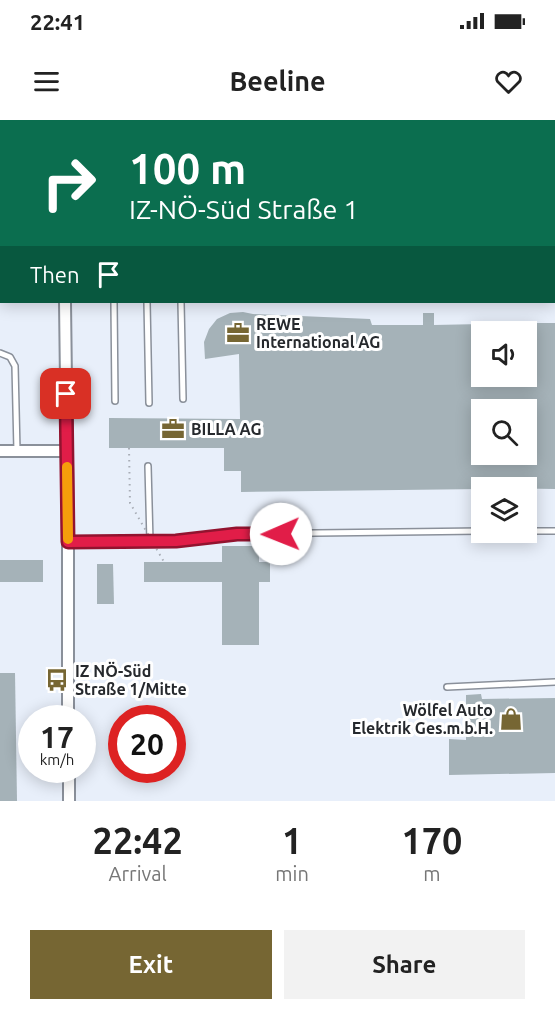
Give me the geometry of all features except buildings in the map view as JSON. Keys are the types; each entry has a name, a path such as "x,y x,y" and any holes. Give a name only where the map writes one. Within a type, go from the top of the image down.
{"street":[{"path":"65,303 68,705"},
{"path":"0,452 67,451"},
{"path":"69,783 69,801"}],"lane":[{"path":"114,303 115,401"},
{"path":"147,303 149,403"},
{"path":"181,303 183,399"},
{"path":"0,353 10,357 15,366 17,451"},
{"path":"148,466 150,542"},
{"path":"68,542 176,541 237,534 471,531"},
{"path":"537,531 555,531"},
{"path":"447,687 555,682"}],"path":[{"path":"129,448 130,503 164,562"}],"slow traffic":[{"path":"67,467 68,539"}],"place":[{"name":"REWE International AG","path":"238,333"},
{"name":"BILLA AG","path":"173,429"},
{"name":"IZ NÖ-Süd Straße 1/Mitte","path":"57,680"},
{"name":"Wölfel Auto Elektrik Ges.m.b.H.","path":"511,719"}],"route":[{"path":"66,394 68,542 176,541 237,534 281,534"}]}
